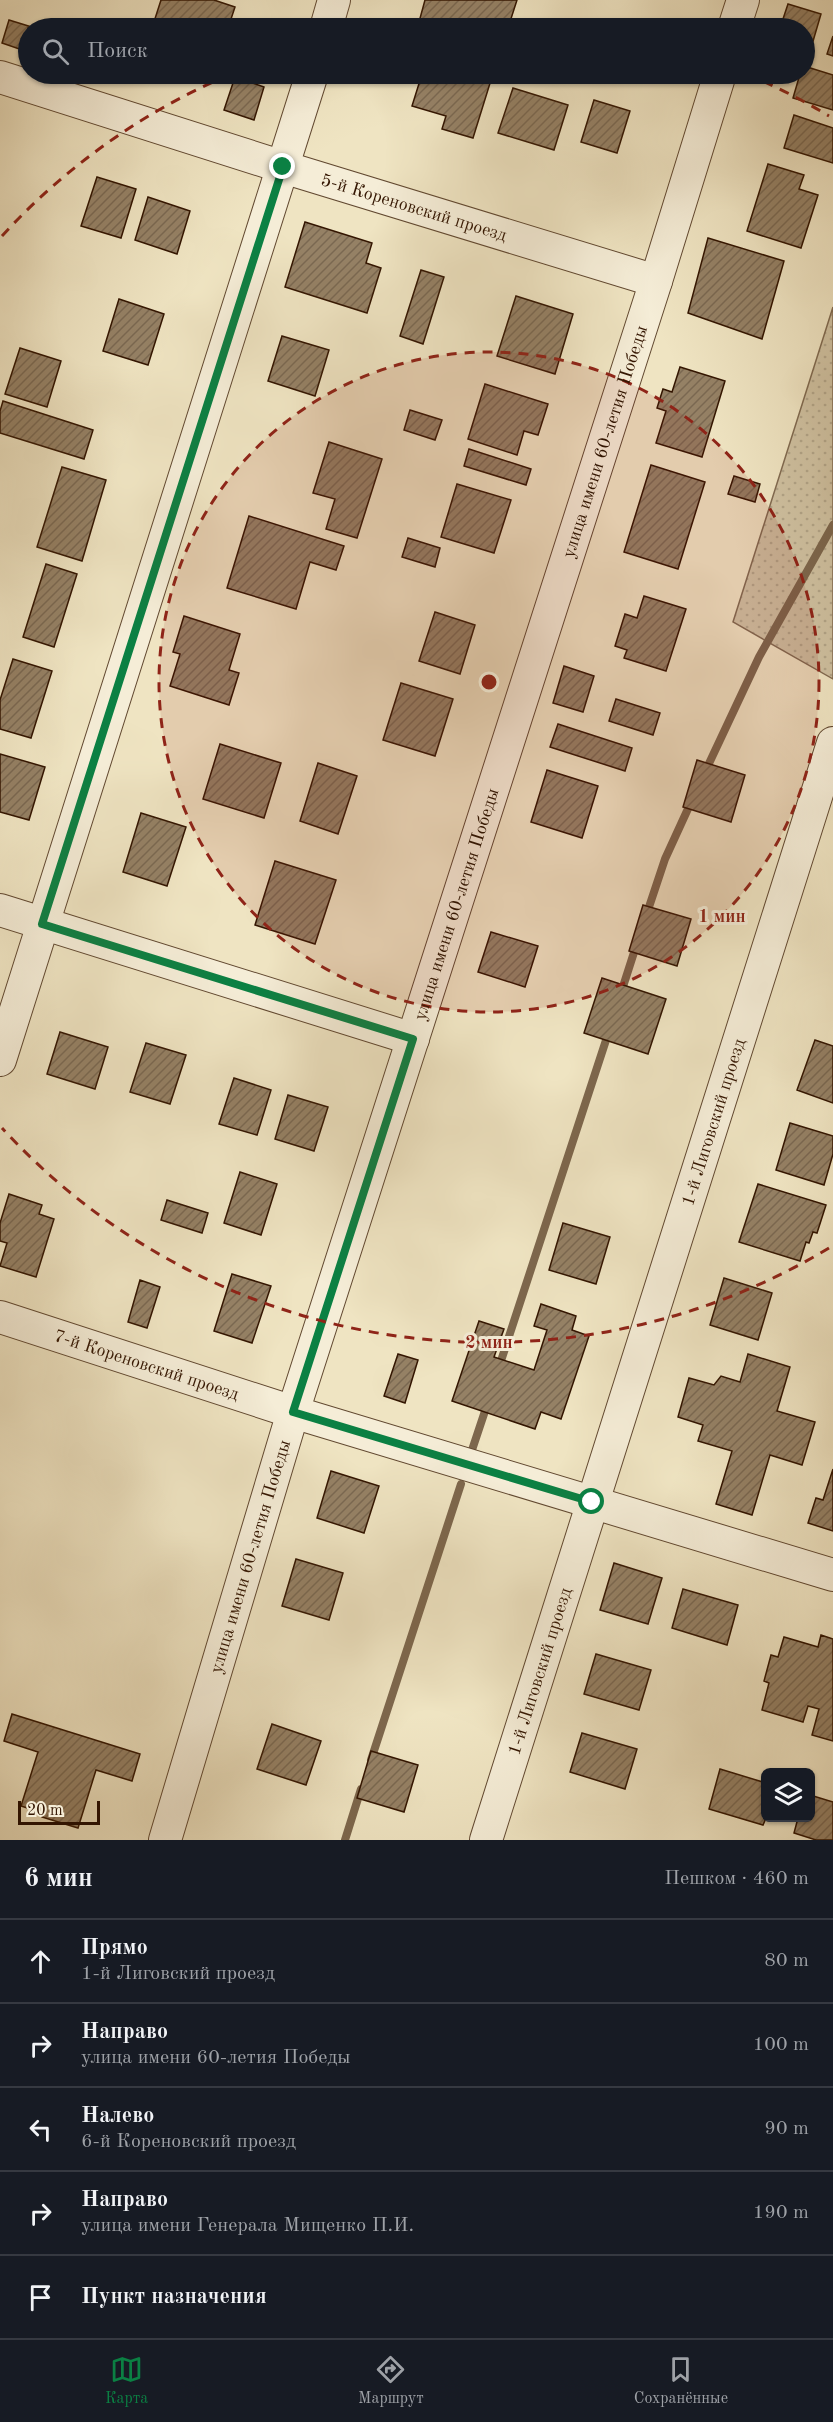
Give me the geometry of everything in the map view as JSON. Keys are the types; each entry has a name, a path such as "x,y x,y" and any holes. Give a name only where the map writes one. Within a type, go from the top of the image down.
{"street":[{"path":"329,18 334,0"},
{"path":"737,18 742,0"},
{"name":"5-й Кореновский проезд","path":"0,77 18,83"},
{"name":"5-й Кореновский проезд","path":"22,84 283,167 656,281"},
{"path":"0,1060 309,84"},
{"name":"улица имени 60-летия Победы","path":"165,1840 293,1412 656,281 717,84"},
{"name":"1-й Лиговский проезд","path":"486,1840 833,743"},
{"path":"0,910 413,1039"},
{"name":"7-й Кореновский проезд","path":"0,1317 293,1412"},
{"path":"293,1412 833,1575"}],"shaded area":[{"path":"833,307 833,679 733,622"}],"building":[{"path":"161,0 214,0 235,7 231,18 155,18"},
{"path":"425,0 517,0 511,18 420,18"},
{"path":"788,4 821,14 815,34 815,18 783,18"},
{"path":"9,20 18,23 18,49 2,43"},
{"path":"833,36 833,56 827,54"},
{"path":"815,69 833,75 833,110 793,98 797,84 815,84"},
{"path":"233,84 255,84 264,87 254,120 224,110"},
{"path":"419,84 490,84 473,138 442,129 446,116 412,106"},
{"path":"513,88 568,105 554,150 498,133"},
{"path":"594,100 630,111 617,153 581,142"},
{"path":"794,115 833,128 833,163 784,148"},
{"path":"768,164 804,175 799,189 818,195 801,248 747,231"},
{"path":"97,177 136,189 121,238 81,226"},
{"path":"148,197 190,211 177,254 135,240"},
{"path":"305,222 372,243 366,263 381,268 367,313 285,287"},
{"path":"708,238 784,261 762,339 688,313"},
{"path":"421,270 444,277 423,344 400,336"},
{"path":"516,296 573,314 555,374 497,356"},
{"path":"119,299 164,314 148,365 103,351"},
{"path":"282,336 329,350 315,396 268,381"},
{"path":"20,348 61,361 47,407 5,394"},
{"path":"680,367 725,381 702,457 656,443 666,411 657,408 663,389 672,392"},
{"path":"485,384 548,404 538,435 524,431 517,455 468,439"},
{"path":"3,401 93,430 84,459 0,433 0,411"},
{"path":"410,410 442,420 435,440 404,430"},
{"path":"329,442 382,459 357,538 326,529 335,499 313,493"},
{"path":"469,449 531,469 526,485 464,466"},
{"path":"651,465 705,482 678,569 624,552"},
{"path":"62,467 106,480 82,561 37,547"},
{"path":"734,476 760,484 755,502 728,494"},
{"path":"457,484 511,500 494,553 441,537"},
{"path":"249,516 344,546 336,570 310,562 296,609 227,588"},
{"path":"408,538 440,548 435,567 402,557"},
{"path":"46,564 77,574 54,647 23,637"},
{"path":"644,596 686,609 666,671 624,658 627,650 615,646 625,614 637,618"},
{"path":"435,612 475,625 460,674 419,661"},
{"path":"184,616 240,634 229,670 239,673 229,705 170,686 180,654 173,652"},
{"path":"13,659 52,671 31,738 0,729 0,700"},
{"path":"564,666 594,676 583,712 553,703"},
{"path":"401,683 453,699 435,756 383,740"},
{"path":"616,699 660,713 653,735 609,721"},
{"path":"558,724 632,748 625,771 550,747"},
{"path":"220,744 281,763 264,818 203,799"},
{"path":"0,754 45,767 29,820 0,812"},
{"path":"697,760 745,775 731,822 683,807"},
{"path":"318,763 357,776 338,834 300,821"},
{"path":"547,770 598,786 582,838 531,822"},
{"path":"141,813 186,827 167,886 123,872"},
{"path":"275,861 336,880 315,944 255,925"},
{"path":"643,905 691,919 677,966 629,951"},
{"path":"491,932 538,946 525,987 478,972"},
{"path":"602,978 666,999 648,1054 584,1033"},
{"path":"60,1032 108,1047 95,1089 47,1074"},
{"path":"815,1040 833,1046 833,1103 797,1090"},
{"path":"146,1043 186,1055 170,1104 130,1092"},
{"path":"234,1078 271,1090 257,1135 219,1124"},
{"path":"288,1095 328,1107 314,1151 275,1139"},
{"path":"790,1123 833,1136 833,1154 824,1185 776,1170"},
{"path":"240,1172 277,1184 261,1235 224,1223"},
{"path":"758,1184 826,1205 817,1233 813,1232 809,1243 806,1242 800,1261 739,1242"},
{"path":"9,1194 42,1205 39,1214 54,1219 36,1277 0,1266 7,1243 0,1241 0,1223"},
{"path":"167,1200 208,1213 202,1233 161,1220"},
{"path":"563,1223 610,1237 596,1284 549,1270"},
{"path":"232,1274 271,1286 252,1343 214,1331"},
{"path":"724,1278 772,1293 758,1340 710,1325"},
{"path":"140,1280 160,1287 147,1328 128,1322"},
{"path":"541,1304 576,1316 572,1330 589,1336 561,1419 541,1412 535,1429 452,1401 479,1321 504,1329 494,1357 534,1370 547,1330 534,1326"},
{"path":"398,1354 418,1360 405,1403 384,1396"},
{"path":"748,1354 790,1367 777,1411 815,1422 802,1465 770,1455 752,1515 716,1504 732,1451 698,1441 703,1425 678,1417 689,1378 714,1385 721,1376 740,1382"},
{"path":"833,1469 833,1531 808,1523 816,1498 823,1500"},
{"path":"331,1471 379,1486 364,1533 317,1518"},
{"path":"296,1559 343,1573 329,1620 282,1606"},
{"path":"614,1563 662,1578 648,1624 600,1610"},
{"path":"683,1589 738,1605 727,1645 672,1628"},
{"path":"821,1635 833,1639 833,1741 812,1735 819,1709 808,1706 803,1722 762,1710 769,1683 764,1681 771,1655 778,1657 784,1637 818,1647"},
{"path":"596,1654 651,1670 639,1710 584,1694"},
{"path":"12,1714 140,1754 132,1781 96,1770 78,1828 42,1817 43,1813 21,1806 38,1752 4,1741"},
{"path":"272,1724 321,1741 306,1785 257,1769"},
{"path":"582,1733 637,1749 625,1789 570,1772"},
{"path":"371,1751 418,1765 404,1812 357,1798"},
{"path":"720,1769 761,1781 761,1822 764,1822 763,1825 709,1809"},
{"path":"815,1797 833,1802 833,1840 816,1840 794,1833 797,1822 815,1822"}],"waterway":[{"path":"705,772 759,657 833,525"},
{"path":"646,916 665,859 692,800"},
{"path":"620,996 637,943"},
{"path":"498,1370 609,1031"},
{"path":"472,1450 488,1402"},
{"path":"371,1760 461,1484"},
{"path":"345,1840 361,1789"}],"route":[{"path":"283,167 42,924 413,1039 293,1412 592,1502"}]}
